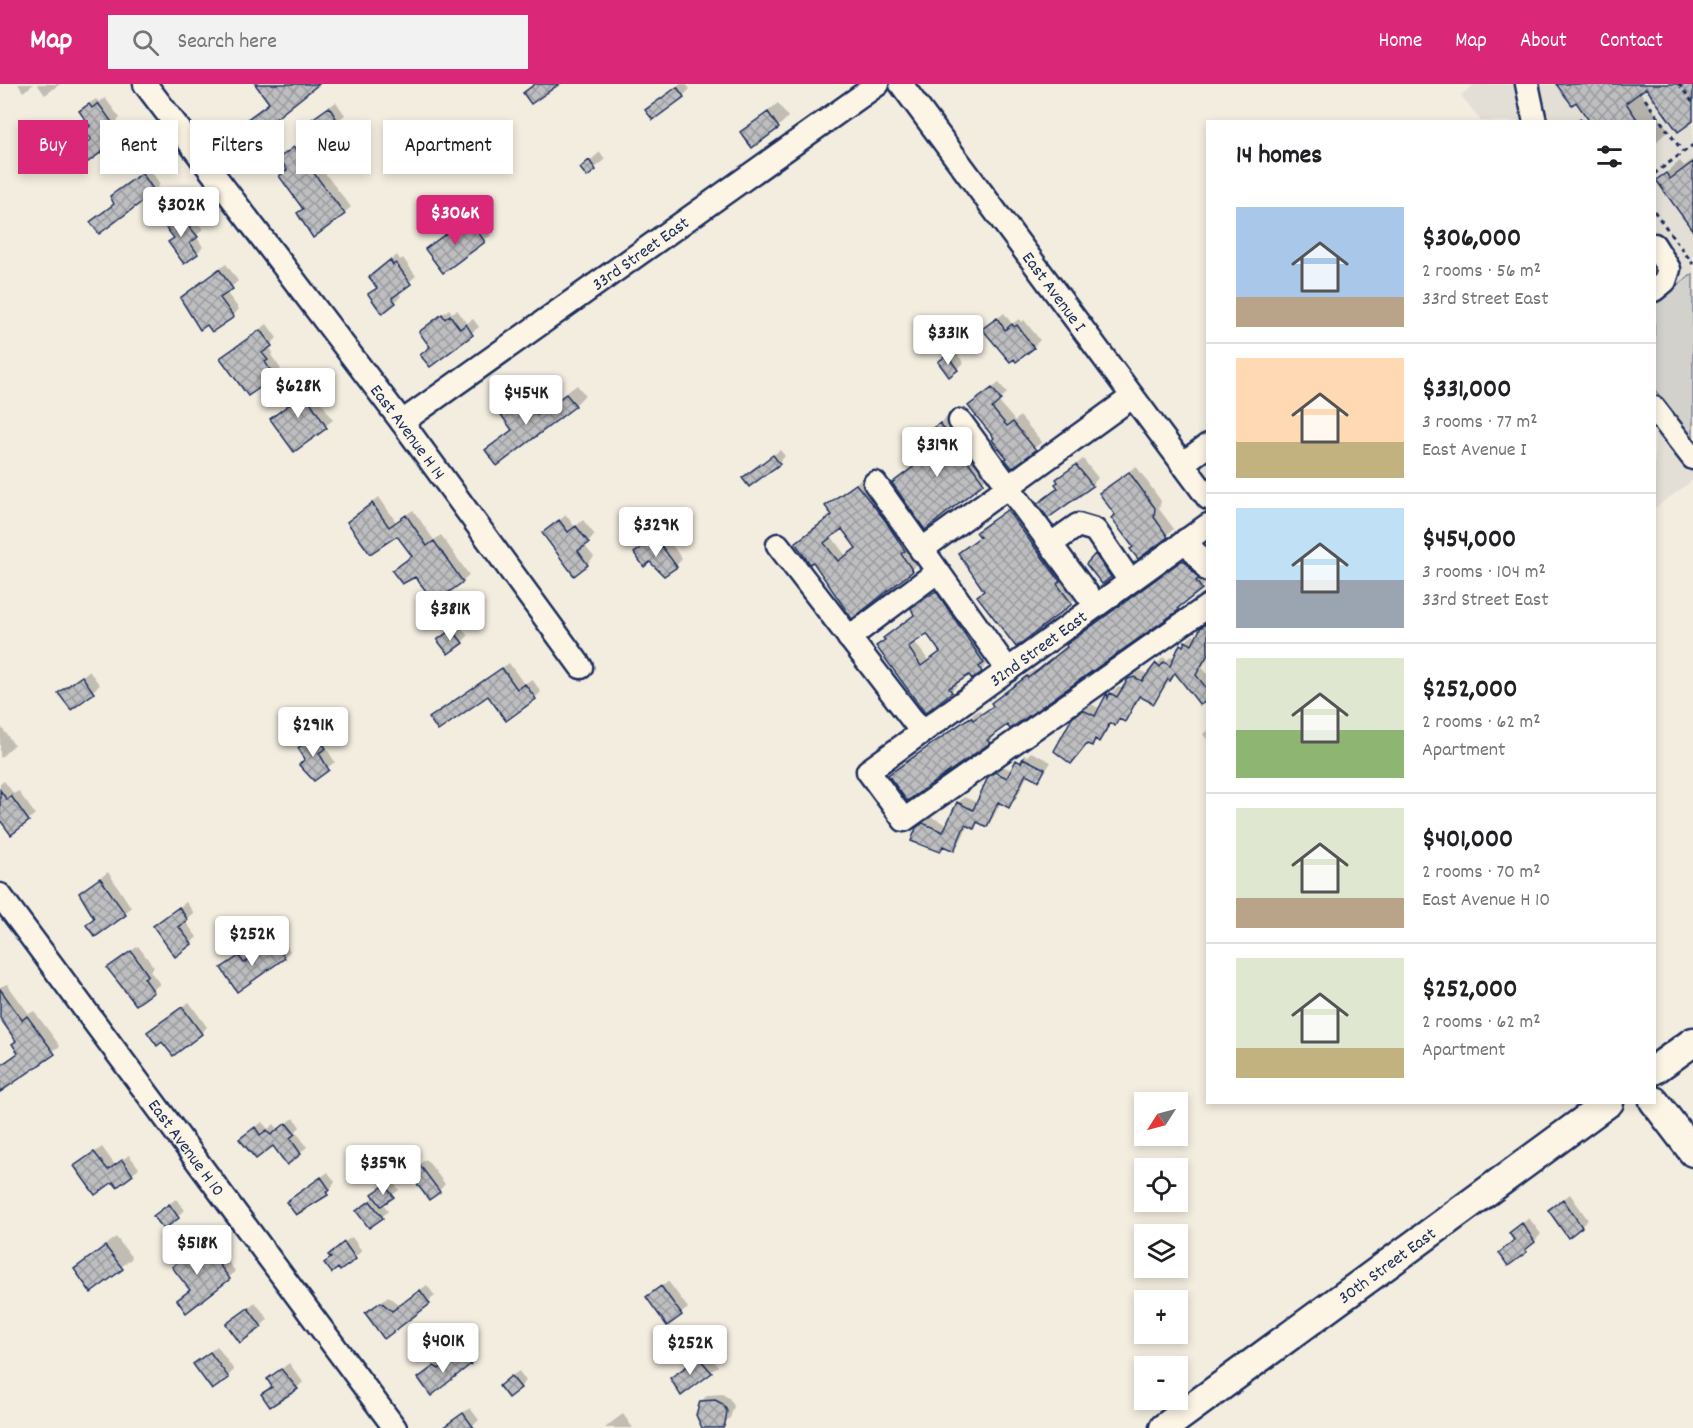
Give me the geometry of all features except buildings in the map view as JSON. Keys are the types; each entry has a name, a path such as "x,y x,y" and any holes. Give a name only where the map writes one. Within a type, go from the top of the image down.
{"main road":[{"path":"1656,1069 1693,1042"},
{"name":"30th Street East","path":"1164,1428 1606,1104"},
{"path":"1656,1104 1693,1152"}],"street":[{"name":"East Avenue H 14","path":"145,84 402,422 581,667"},
{"name":"33rd Street East","path":"402,422 878,84"},
{"name":"East Avenue I","path":"901,84 1206,495"},
{"path":"1527,84 1535,120"},
{"path":"1656,248 1668,269 1665,281 1656,288"},
{"path":"921,549 1132,397"},
{"path":"1656,411 1693,458"},
{"path":"960,421 1096,606"},
{"path":"1182,464 1206,446"},
{"path":"875,483 1008,670"},
{"path":"1051,544 1078,525 1095,530 1130,581"},
{"name":"32nd Street East","path":"1206,526 868,771 904,820 1206,607"},
{"path":"1186,540 1206,567"},
{"path":"777,545 922,732"},
{"path":"849,638 938,572"},
{"name":"East Avenue H 10","path":"0,895 395,1428"}],"path":[{"path":"1679,84 1693,103"},
{"path":"1645,99 1683,152"},
{"path":"1656,172 1693,145"},
{"path":"1656,214 1693,264"}],"shaded area":[{"path":"1475,84 1693,84 1693,480 1656,507 1656,120 1480,120 1461,95"},
{"path":"1693,274 1693,442 1656,391 1656,301"}]}
